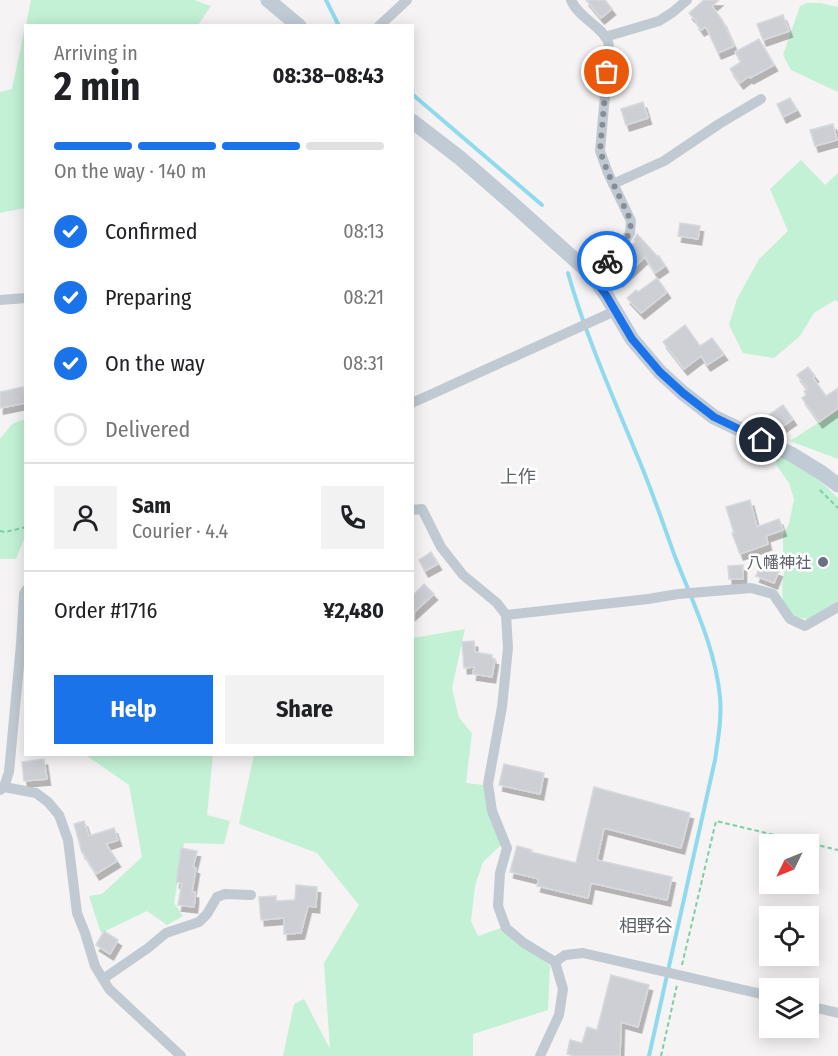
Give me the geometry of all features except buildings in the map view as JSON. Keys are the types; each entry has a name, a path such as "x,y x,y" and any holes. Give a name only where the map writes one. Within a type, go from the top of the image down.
{"street":[{"path":"268,0 297,24"},
{"path":"381,24 407,0"},
{"path":"571,0 584,17 608,40 600,151 631,221 630,233 621,246 592,276"},
{"path":"605,37 658,21 687,0"},
{"path":"613,184 664,160 761,99"},
{"path":"414,123 467,164 592,276 632,339 660,372 691,399 714,417 791,454 838,485"},
{"path":"0,300 24,298"},
{"path":"414,402 615,311"},
{"path":"414,510 422,509 441,547 464,575 507,615 508,648 502,707 488,784 492,811 507,848 500,873 498,906 506,928 524,943 555,962 562,989 559,1015 540,1056"},
{"path":"507,615 678,594 751,588 773,594 790,619 805,626 838,607"},
{"path":"24,594 13,742 9,772 2,789 36,793 48,801 59,815 68,840 77,912 95,966 109,989 181,1056"},
{"path":"103,979 166,933 199,922 207,914 217,897 225,894 251,895"},
{"path":"555,962 565,955 583,953 759,993"},
{"path":"819,1009 838,1013"}],"path":[{"path":"0,531 24,527"},
{"path":"661,1056 677,974 716,821 838,850"}],"green space":[{"path":"31,0 194,0 211,6 199,24 26,24"},
{"path":"808,3 838,7 838,92 791,70 783,55 800,6"},
{"path":"24,32 24,208 0,213 0,92 12,89"},
{"path":"801,160 825,185 838,173 838,302 835,300 814,313 800,336 774,358 743,353 729,325 737,299 759,259 788,231 770,189"},
{"path":"838,410 838,459 790,441"},
{"path":"24,419 24,539 16,559 0,559 0,439 12,424"},
{"path":"779,456 798,462 838,498 838,604 808,619 795,617 787,612 783,604 782,586 786,561 783,535 789,524 794,499 789,483 777,466 776,460"},
{"path":"465,629 452,688 459,718 472,733 466,783 484,785 502,844 483,862 475,886 471,921 478,936 501,928 550,966 548,1010 473,1034 473,1056 283,1056 294,1004 304,999 330,1049 324,963 359,905 317,853 239,824 254,756 414,756 414,638"},
{"path":"87,756 213,756 207,815 230,821 224,844 184,843 174,903 183,916 167,925 147,911 101,933 89,896 102,894 142,857 129,785"}],"waterway":[{"path":"326,0 338,24"},
{"path":"414,96 542,205"},
{"path":"568,273 592,344 702,624 713,660 720,697 720,721 715,760 649,1056"}],"way so far":[{"path":"607,72 600,151 631,221 630,233 607,261"}],"place":[{"name":"八幡神社","path":"823,562"}],"district":[{"name":"上作","path":"518,477"},
{"name":"相野谷","path":"646,926"}],"route":[{"path":"607,261 592,276 632,339 660,372 714,417 762,440"}]}
